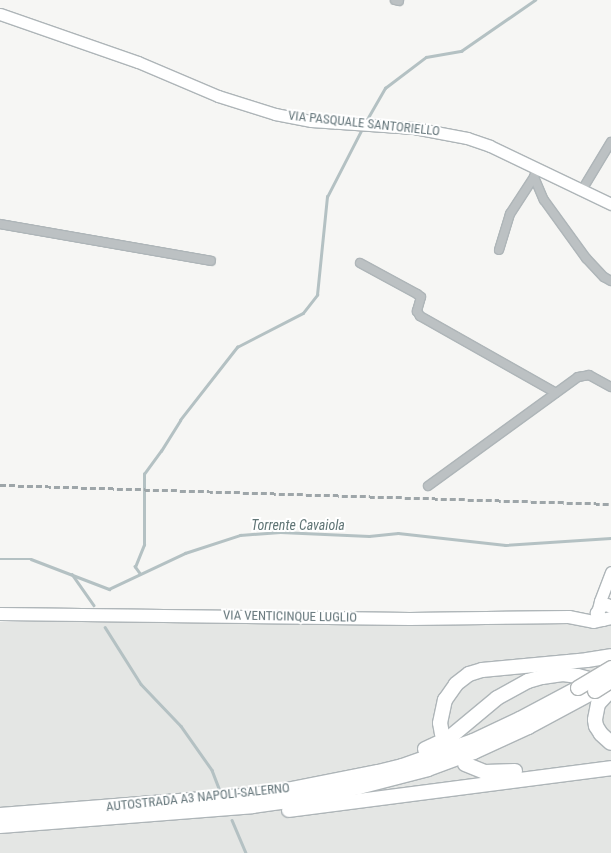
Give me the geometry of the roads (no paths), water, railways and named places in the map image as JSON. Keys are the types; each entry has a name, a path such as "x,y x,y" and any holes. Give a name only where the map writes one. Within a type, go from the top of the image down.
{"highway":[{"path":"442,734 440,723 445,700 456,684 465,676 482,670 559,663 611,656"},
{"name":"AUTOSTRADA A3 NAPOLI-SALERNO","path":"0,815 226,798 276,792 378,772 423,759 496,731 578,688 611,668"},
{"path":"276,792 323,777 398,759 432,747 449,738 497,698 528,681 542,676 563,674 578,676 611,685"},
{"name":"AUTOSTRADA A3 NAPOLI-SALERNO","path":"0,826 187,812 288,801 359,787 409,775 501,740 548,717 603,693 611,681"},
{"path":"603,693 596,714 596,726 600,734 611,743"},
{"path":"465,764 477,770 494,773 528,771 611,760"},
{"path":"187,812 223,814 290,810 611,768"}],"main road":[{"name":"VIA VENTICINQUE LUGLIO","path":"0,614 410,620 579,618 606,614"}],"street":[{"name":"VIA PASQUALE SANTORIELLO","path":"0,14 138,62 242,104 275,114 311,121 414,128 467,138 490,146 535,173 582,190 611,204"},
{"path":"582,190 611,142"},
{"path":"499,250 510,214 535,173"},
{"path":"535,173 544,200 558,220 586,258 604,277 611,281"},
{"path":"0,224 211,261"},
{"path":"360,263 421,297 417,311 420,316 556,393"},
{"path":"428,486 578,377 589,375 611,387"},
{"path":"606,614 600,601 611,572"}],"waterway":[{"path":"366,121 385,88 426,57 461,51 535,0"},
{"path":"140,574 135,567 144,545 144,474 161,451 180,420 237,347 303,313 317,295 327,197 363,127"},
{"name":"Torrente Cavaiola","path":"0,559 31,559 109,589 185,553 240,535 280,532 369,536 398,533 505,545 611,538"},
{"path":"72,574 94,605"},
{"path":"105,627 141,684 181,726 212,770 220,791"},
{"path":"232,820 246,853"}],"railway":[{"path":"0,485 611,504"}]}
